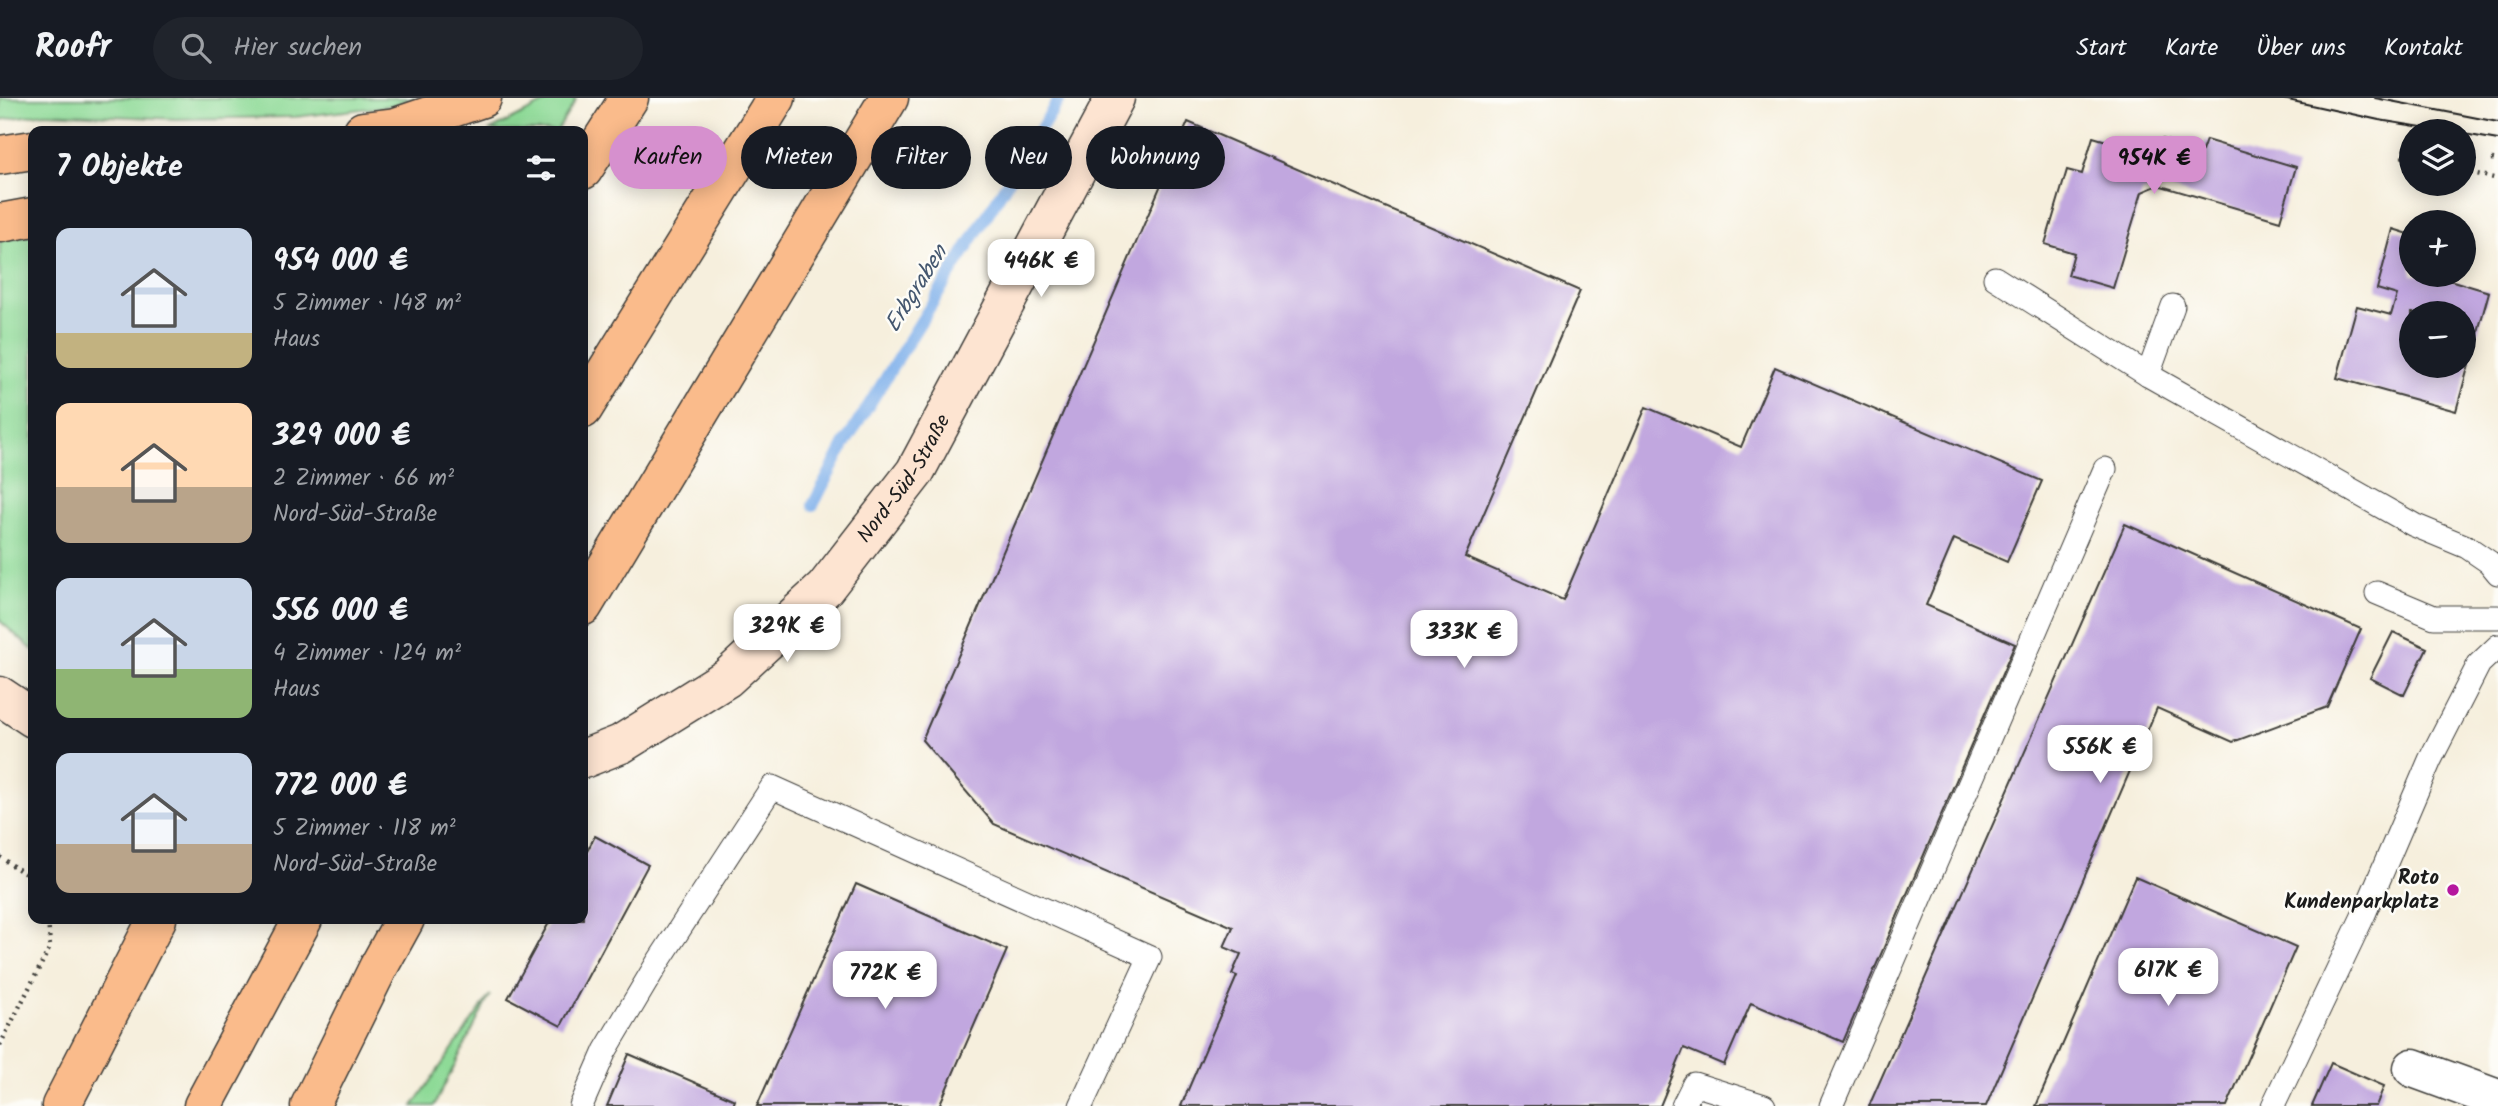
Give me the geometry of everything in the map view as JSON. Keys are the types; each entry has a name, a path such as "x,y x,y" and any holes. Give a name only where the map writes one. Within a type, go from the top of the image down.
{"highway":[{"path":"399,126 482,98"},
{"path":"588,162 629,98"},
{"path":"588,402 776,98"},
{"path":"588,598 889,98"},
{"path":"0,155 28,151"},
{"path":"0,223 28,218"},
{"path":"61,1106 154,924"},
{"path":"203,1106 300,924"},
{"path":"310,1106 402,924"}],"main road":[{"name":"Nord-Süd-Straße","path":"588,757 621,744 727,678 825,588 915,472 1115,98"},
{"path":"0,696 28,715"}],"street":[{"path":"2413,1068 2498,1099"}],"lane":[{"path":"1995,278 2148,375 2414,525 2467,547 2489,562 2498,573"},
{"path":"2148,375 2173,306"},
{"path":"1830,1106 2105,469"},
{"path":"2377,593 2434,617 2498,617"},
{"path":"2273,1106 2364,914 2430,760 2479,664 2498,646"},
{"path":"581,1106 612,1040 772,787 1150,957 1081,1106"},
{"path":"1683,1106 1694,1084 1764,1106"}],"path":[{"path":"2476,174 2498,179"},
{"path":"0,857 28,876"},
{"path":"0,1045 50,947 48,924"}],"green space":[{"path":"0,98 416,98 388,106 295,117 176,119 45,113 0,120"},
{"path":"554,98 576,100 560,126 499,126"},
{"path":"28,235 28,646 0,621 0,241"},
{"path":"490,995 434,1106 413,1106"}],"building":[{"path":"2093,137 2157,156 2162,139 2202,151 2206,140 2296,167 2280,221 2158,185 2142,192 2113,288 2068,275 2074,253 2045,244 2067,170 2082,174"},
{"path":"1225,138 1580,291 1465,557 1563,600 1646,407 1741,447 1775,367 2042,481 2007,562 1954,539 1926,605 2015,644 1843,1042 1751,1003 1724,1065 1684,1048 1660,1106 1181,1106 1237,976 1232,974 1241,954 1224,947 1233,927 994,824 922,740 1159,189 1225,189"},
{"path":"2393,229 2399,231 2399,287 2473,287 2489,292 2476,339 2476,301 2399,301 2399,378 2465,378 2456,411 2337,378 2357,306 2391,315 2397,295 2377,289"},
{"path":"2125,524 2361,629 2327,707 2233,742 2157,708 1986,1106 1869,1106"},
{"path":"2393,632 2427,648 2404,695 2370,678"},
{"path":"595,836 648,865 561,1026 508,998 548,924 588,924 588,849"},
{"path":"2135,877 2296,947 2227,1106 2036,1106"},
{"path":"856,884 1007,950 939,1106 757,1106"},
{"path":"629,1054 735,1100 733,1106 607,1106"},
{"path":"2331,1063 2384,1086 2376,1106 2312,1106"},
{"path":"1702,1092 1735,1106 1696,1106"}],"waterway":[{"name":"Erbgraben","path":"813,505 844,445 1060,98"}],"tram line":[{"path":"2279,98 2399,123"},
{"path":"2375,98 2498,122"},
{"path":"2476,136 2498,140"}],"place":[{"name":"Roto Kundenparkplatz","path":"2453,890"}]}
